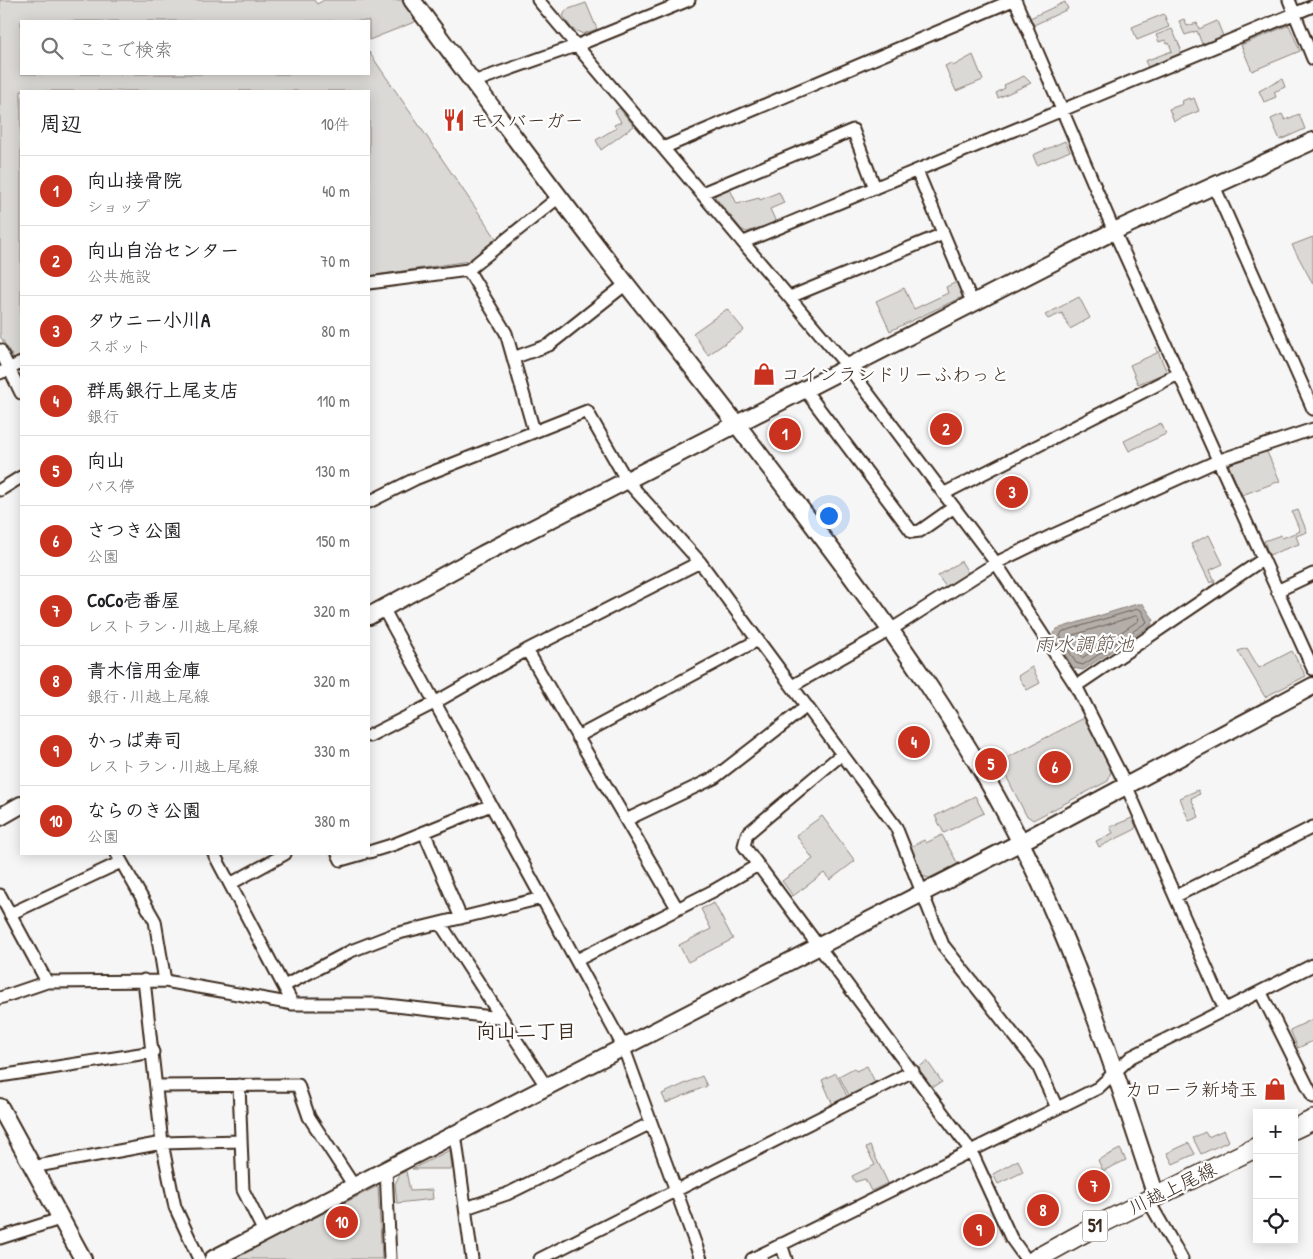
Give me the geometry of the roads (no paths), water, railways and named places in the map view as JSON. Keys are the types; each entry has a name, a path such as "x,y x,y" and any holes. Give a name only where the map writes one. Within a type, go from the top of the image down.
{"main road":[{"path":"1298,1127 1313,1120"},
{"name":"川越上尾線","path":"1036,1259 1152,1198 1253,1149"}],"street":[{"path":"412,0 559,197 738,425 892,629 955,725 1021,842 1074,960 1116,1071 1152,1198 1182,1259"},
{"path":"538,0 578,45 849,368 945,493 996,564 1076,686 1126,785 1225,1010"},
{"path":"473,82 578,45 689,0"},
{"path":"663,148 1014,0 1114,231 1313,669"},
{"path":"1289,0 1313,59"},
{"path":"744,242 1313,6"},
{"path":"702,193 853,130 875,188"},
{"path":"701,1259 623,1046 436,702 376,612 483,554 1114,231 1313,141"},
{"path":"917,171 973,304"},
{"path":"1214,186 1313,409"},
{"path":"370,283 468,270 559,197"},
{"path":"790,297 943,234"},
{"path":"468,270 506,332 534,431"},
{"path":"513,358 549,346 626,284"},
{"path":"0,350 5,370 20,392"},
{"path":"5,370 20,363"},
{"path":"945,493 1178,374"},
{"path":"804,390 912,532 920,531 954,507"},
{"path":"370,502 415,479 587,411 627,481 700,562 896,827 944,945 1037,1064 1057,1108"},
{"path":"792,686 892,629 996,564 1053,535 1217,461 1313,429"},
{"path":"0,490 20,478"},
{"path":"1076,686 1262,560"},
{"path":"370,735 436,702 527,650 700,562"},
{"path":"1277,591 1313,574"},
{"path":"577,737 758,640"},
{"path":"527,650 677,908"},
{"path":"213,1259 1021,842 1313,686"},
{"path":"626,820 714,778 807,706"},
{"path":"842,754 747,834 744,846 971,1151 1012,1238 1026,1259"},
{"path":"370,852 491,805"},
{"path":"0,817 20,806"},
{"path":"1176,896 1313,827"},
{"path":"424,832 461,918"},
{"path":"215,855 293,1004"},
{"path":"230,884 283,855"},
{"path":"339,855 342,860 359,855"},
{"path":"10,914 119,858 154,921 165,981"},
{"path":"576,960 758,865"},
{"path":"0,895 46,982"},
{"path":"284,986 351,951 395,934 542,898"},
{"path":"440,923 546,1086"},
{"path":"752,1259 1098,1088 1131,1057 1261,993 1313,965"},
{"path":"144,980 162,1143 175,1207 199,1259"},
{"path":"0,998 46,982 144,980 165,981 293,1004 378,1004 501,1018"},
{"path":"1261,993 1313,1097"},
{"path":"0,1076 153,1052"},
{"path":"540,1259 913,1071"},
{"path":"157,1086 298,1085 309,1117 354,1186"},
{"path":"239,1086 243,1190 264,1232"},
{"path":"0,1107 5,1128 32,1167 83,1259"},
{"path":"466,1208 507,1194 651,1123"},
{"path":"455,1133 472,1259"},
{"path":"32,1167 162,1143 241,1141"},
{"path":"386,1169 390,1259"},
{"path":"0,1238 60,1219"},
{"path":"781,1244 786,1259"}],"water":[{"name":"雨水調節池","path":"1137,604 1143,604 1154,620 1151,625 1083,670 1073,668 1053,633 1057,629"}],"place":[{"name":"モスバーガー","path":"454,120"},
{"name":"コインランドリーふわっと","path":"764,374"},
{"name":"向山自治センター","path":"946,429"},
{"name":"向山接骨院","path":"785,434"},
{"name":"タウニー小川A","path":"1012,492"},
{"name":"群馬銀行上尾支店","path":"914,742"},
{"name":"向山","path":"991,764"},
{"name":"さつき公園","path":"1055,767"},
{"name":"カローラ新埼玉","path":"1275,1089"},
{"name":"CoCo壱番屋","path":"1094,1186"},
{"name":"青木信用金庫","path":"1043,1210"},
{"name":"ならのき公園","path":"342,1222"},
{"name":"かっぱ寿司","path":"979,1230"}],"district":[{"name":"向山二丁目","path":"526,1031"}]}
